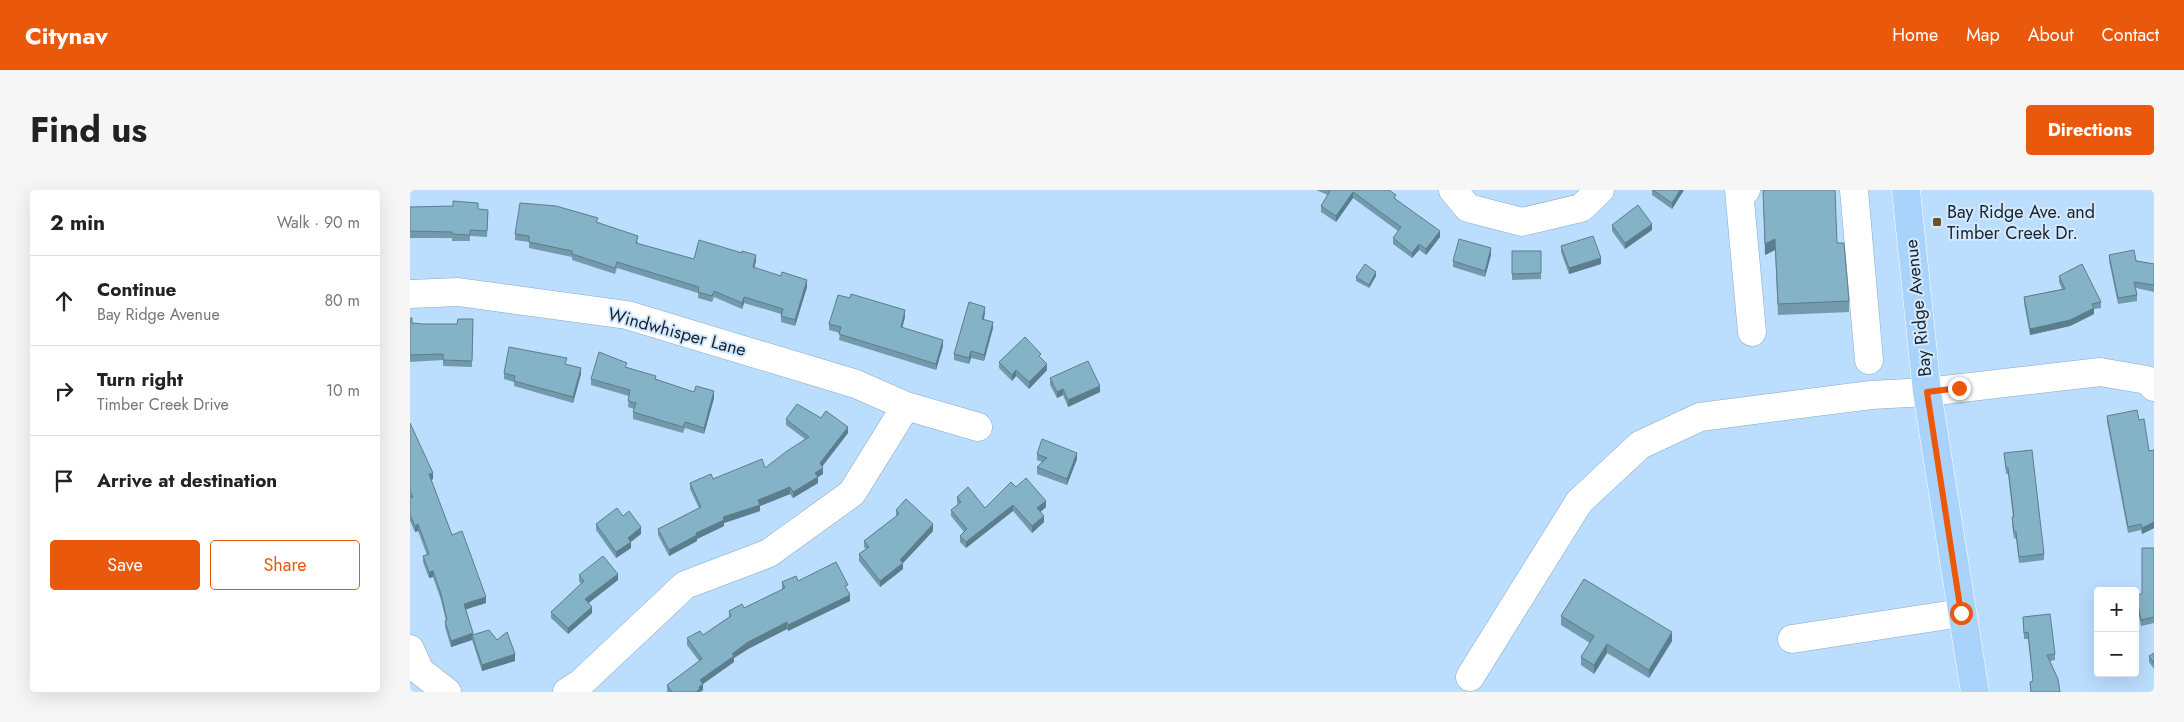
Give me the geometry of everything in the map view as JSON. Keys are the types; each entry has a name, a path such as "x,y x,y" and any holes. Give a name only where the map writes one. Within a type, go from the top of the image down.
{"main road":[{"name":"Bay Ridge Avenue","path":"1906,190 1927,392 1974,692"}],"street":[{"path":"1453,190 1468,208 1522,222 1582,208 1600,190"},
{"path":"1746,190 1739,190 1752,332"},
{"path":"1854,190 1869,360"},
{"name":"Windwhisper Lane","path":"410,294 458,292 627,314 856,384 906,406 978,427"},
{"path":"1470,677 1579,502 1640,445 1700,417 1871,396 1927,392 2100,372 2147,380 2154,387"},
{"path":"567,692 581,683 685,585 769,553 852,493 906,406"},
{"path":"1792,639 1961,613"},
{"path":"410,649 420,671 447,692"}],"building":[{"path":"1329,190 1389,190 1396,195 1394,198 1440,231 1426,249 1419,244 1412,253 1393,238 1401,227 1353,192 1336,216 1321,206"},
{"path":"1653,190 1680,190 1672,203"},
{"path":"1763,190 1835,190 1837,243 1844,243 1849,301 1778,304 1775,239 1765,244"},
{"path":"453,201 478,203 478,209 488,210 487,231 470,230 470,235 452,234 452,232 410,231 410,207 453,206"},
{"path":"520,203 556,206 598,218 596,222 638,236 636,243 694,259 699,240 742,253 742,251 756,255 753,267 781,276 782,272 807,280 795,320 781,316 783,309 744,297 742,303 714,291 712,296 698,292 699,287 617,262 615,268 572,254 572,251 529,242 529,236 515,234"},
{"path":"1638,205 1652,224 1625,243 1612,225"},
{"path":"1593,236 1601,258 1569,268 1561,246"},
{"path":"1459,239 1491,248 1485,271 1453,261"},
{"path":"2134,250 2136,261 2154,264 2154,285 2134,282 2137,295 2118,298 2109,255"},
{"path":"1512,251 1541,251 1541,273 1512,274"},
{"path":"1365,264 1376,272 1369,285 1356,277"},
{"path":"2082,264 2101,302 2092,304 2094,308 2070,320 2030,329 2024,297 2065,289 2059,276"},
{"path":"851,294 905,310 901,327 943,340 936,364 839,334 841,327 829,324 838,295 850,298"},
{"path":"969,302 985,307 982,319 993,322 984,355 971,351 969,358 954,354"},
{"path":"410,318 412,318 412,323 423,324 457,324 458,319 473,319 472,361 443,360 443,354 410,355"},
{"path":"1025,337 1041,354 1039,356 1047,364 1029,382 1016,370 1012,375 999,362"},
{"path":"509,347 567,358 565,364 581,368 573,397 514,381 515,376 504,373"},
{"path":"599,352 627,363 625,367 656,376 655,379 694,392 696,386 714,391 704,428 685,422 683,427 633,412 636,403 628,401 630,390 591,379"},
{"path":"1088,361 1100,386 1068,400 1063,389 1057,392 1050,378"},
{"path":"797,404 821,418 826,411 848,427 820,463 823,468 815,473 818,477 793,492 790,487 758,500 760,505 723,517 724,520 696,533 697,535 669,550 658,529 701,507 690,483 711,474 713,479 762,459 765,468 809,437 786,419"},
{"path":"2137,410 2139,420 2144,419 2149,451 2154,450 2154,522 2142,528 2141,524 2128,527 2107,416"},
{"path":"410,423 433,473 429,474 452,535 462,531 486,597 464,604 473,633 451,641 445,621 447,620 441,594 433,571 429,572 423,556 429,554 418,524 415,526 410,515 410,498 413,497 410,491"},
{"path":"1042,439 1077,453 1067,479 1037,467 1047,458 1037,454"},
{"path":"2032,450 2044,554 2019,557 2012,517 2014,517 2008,468 2006,468 2004,453"},
{"path":"1026,478 1046,501 1037,508 1044,516 1032,526 1013,505 966,542 960,536 967,529 951,510 961,502 957,497 968,487 985,508 1011,482 1016,487"},
{"path":"906,499 933,524 900,560 903,563 880,581 859,554 869,547 864,541 899,514 896,510"},
{"path":"617,508 623,516 629,511 641,527 628,538 631,542 616,552 596,524"},
{"path":"2142,548 2154,548 2154,617 2141,620 2139,594 2142,594"},
{"path":"603,556 618,574 585,599 592,607 568,628 551,612 584,581 579,575"},
{"path":"836,562 848,585 845,586 850,595 788,625 787,622 748,642 732,654 734,656 700,680 703,684 696,692 672,692 667,685 702,659 687,638 700,631 703,635 731,616 729,611 742,604 744,608 785,588 782,582 796,576 798,581"},
{"path":"1584,579 1672,632 1649,670 1607,644 1594,665 1581,657 1594,636 1561,616"},
{"path":"2050,614 2055,654 2047,655 2058,679 2060,692 2031,692 2030,682 2033,681 2028,632 2024,633 2023,617"},
{"path":"489,630 497,640 507,632 515,654 482,665 472,635"},
{"path":"2154,653 2154,663 2149,656"}],"place":[{"name":"Bay Ridge Ave. and Timber Creek Dr.","path":"1937,222"}],"route":[{"path":"1959,388 1927,392 1961,613"}]}
